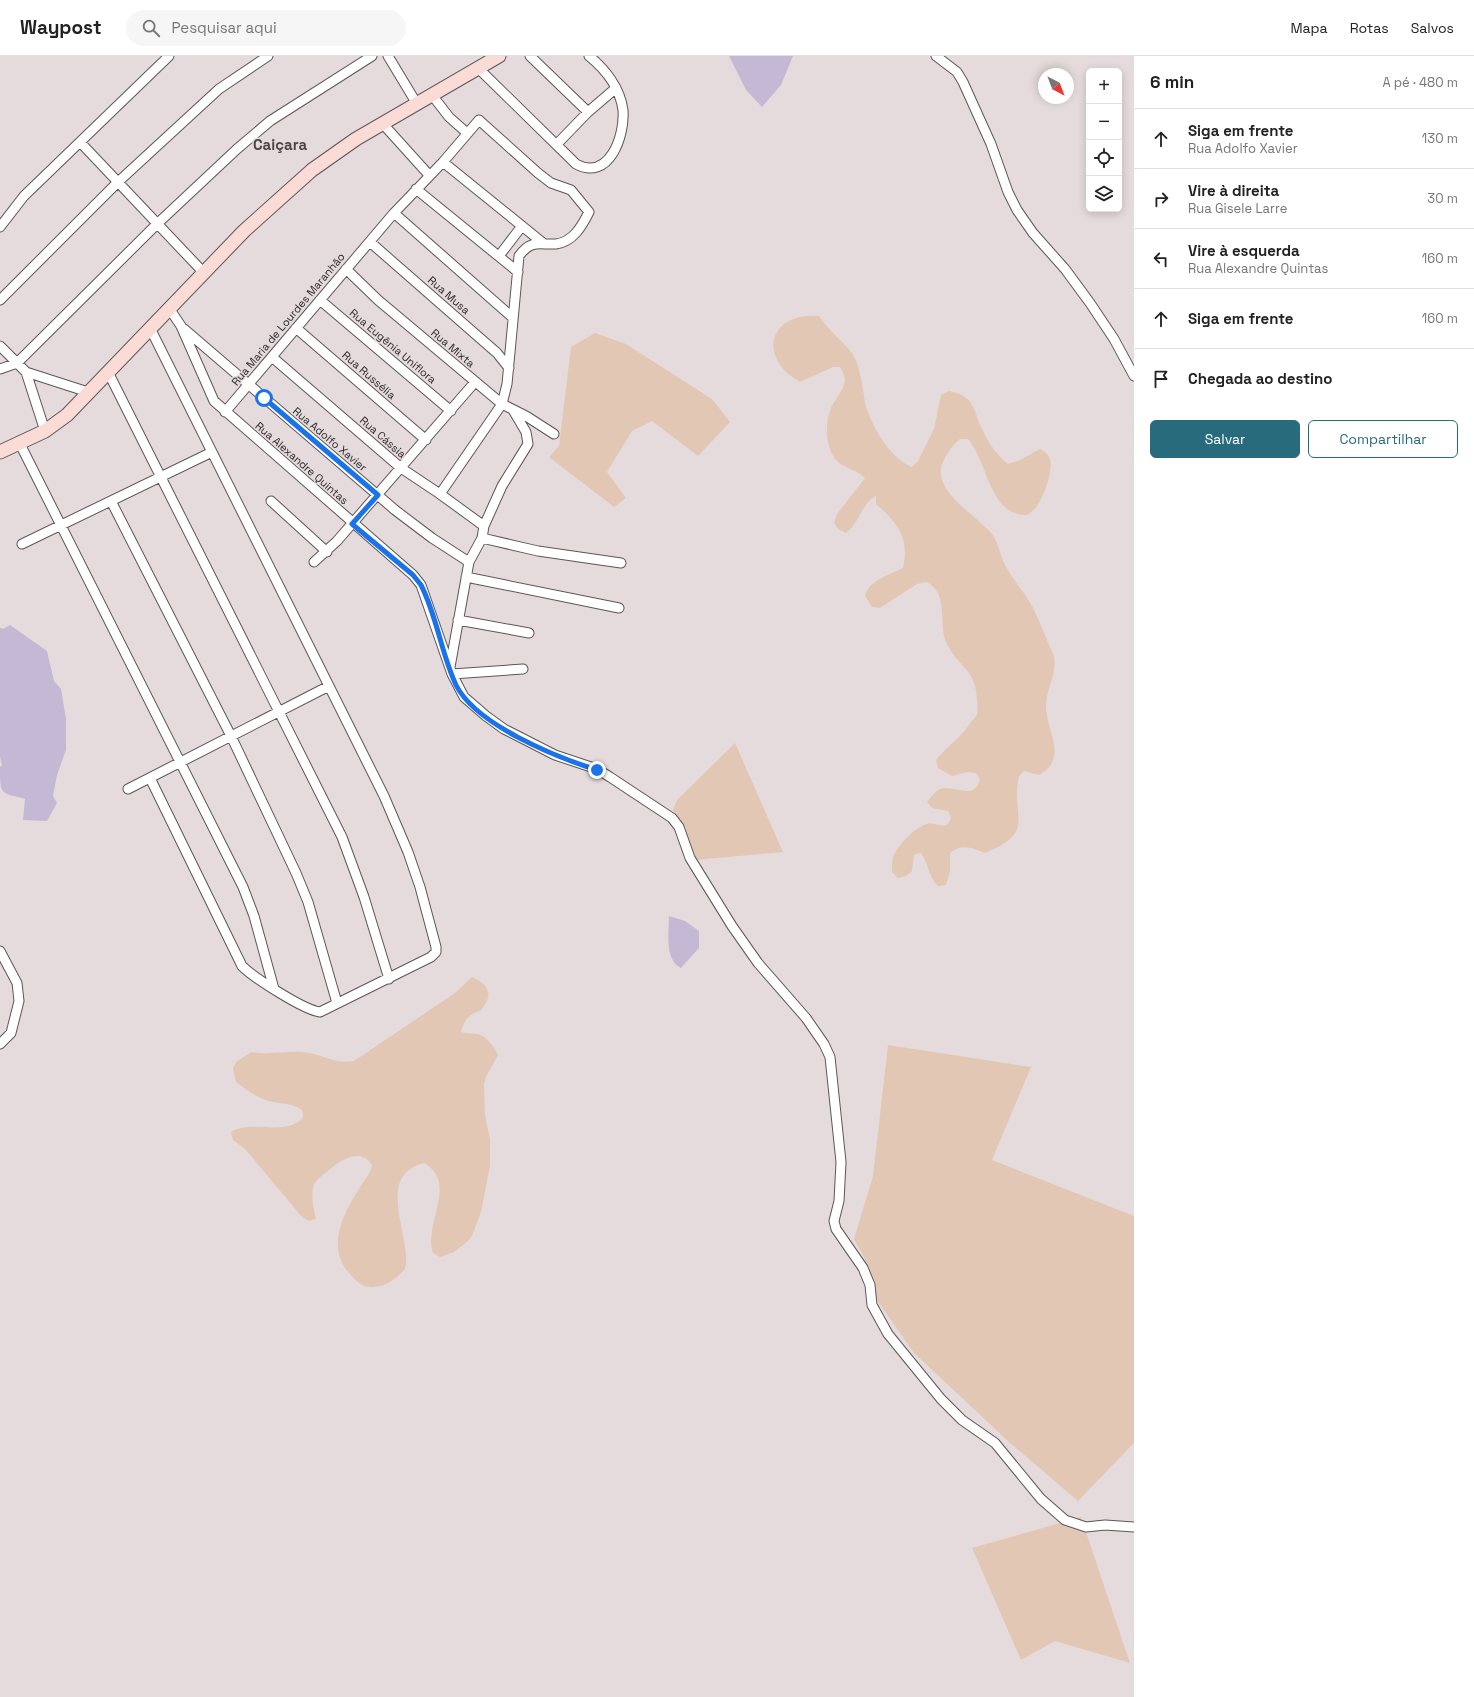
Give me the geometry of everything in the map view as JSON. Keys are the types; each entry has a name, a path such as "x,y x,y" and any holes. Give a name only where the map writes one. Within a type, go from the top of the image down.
{"main road":[{"path":"0,452 46,431 67,415 244,232 312,170 356,139 498,56"}],"street":[{"path":"0,227 24,196 170,56"},
{"path":"0,300 118,182 220,89 268,56"},
{"path":"0,369 17,363 157,224 270,121 372,56"},
{"path":"388,56 417,104"},
{"path":"530,56 588,112"},
{"path":"478,68 576,164 583,168 596,168 605,164 614,151 620,135 623,110 616,88 602,68 589,56"},
{"path":"936,56 957,72 963,82 991,144 1008,192 1017,210 1033,233 1065,269 1090,303 1114,339 1134,376"},
{"path":"557,144 588,112 616,88"},
{"path":"432,95 449,117 467,133"},
{"name":"Rua Maria de Lourdes Maranhão","path":"225,412 394,213 443,162 479,120 551,183 571,190 589,212 582,227 572,237 556,244 543,243"},
{"path":"383,124 429,175"},
{"path":"80,142 204,273"},
{"path":"443,162 543,243"},
{"path":"416,189 518,272"},
{"path":"394,213 513,318"},
{"path":"499,256 522,226"},
{"name":"Rua Musa","path":"370,242 497,353 509,368"},
{"path":"440,494 502,404 509,368 519,256 524,249 543,243"},
{"name":"Rua Mixta","path":"346,269 378,300 502,404 526,416 554,434"},
{"name":"Rua Eugênia Uniflora","path":"320,300 451,411"},
{"name":"Rua Alexandre Quintas","path":"169,308 181,326 210,395 225,412 352,524 413,575 421,585 451,671 464,697 504,729 555,755 597,770 610,777 642,800 664,812 679,827 690,858 732,926 758,963 816,1031 830,1057 841,1162 839,1201 834,1221 836,1229 863,1268 870,1285 872,1305 881,1325 941,1399 962,1420 995,1443 1041,1499 1065,1520 1086,1527 1134,1527"},
{"name":"Rua Adolfo Xavier","path":"181,326 378,495 432,538 469,562"},
{"path":"150,328 384,796 408,852 420,887 436,952 432,957 320,1012 313,1011 274,989 242,966 150,778"},
{"name":"Rua Russélia","path":"296,328 426,440"},
{"path":"0,346 26,372 46,431"},
{"name":"Rua Cássia","path":"272,357 401,468 484,526"},
{"path":"26,372 88,392"},
{"path":"108,372 162,476 342,837 364,897 389,979"},
{"path":"314,562 326,552 378,495 475,382"},
{"path":"513,410 526,432 528,444 502,486 484,526 482,538 469,562 458,620 451,671 523,669"},
{"path":"20,444 243,887 254,916 274,989"},
{"path":"22,544 212,452"},
{"path":"111,501 231,736 296,873 308,902 337,1003"},
{"path":"271,501 326,552"},
{"path":"482,538 538,551 621,563"},
{"path":"466,577 619,608"},
{"path":"458,620 529,633"},
{"path":"128,789 329,686"},
{"path":"0,951 19,991 19,1001 11,1034 0,1044"}],"shaded area":[{"path":"729,56 793,56 781,85 762,107 746,90"},
{"path":"819,316 852,353 858,365 866,407 873,424 883,442 904,463 912,467 918,461 934,429 941,395 949,391 958,393 969,401 988,440 997,453 1008,464 1018,461 1040,449 1048,455 1050,460 1051,466 1048,483 1040,501 1030,513 1025,515 1013,512 1004,506 996,496 980,460 968,439 960,439 957,442 946,455 942,465 941,475 943,483 948,491 962,507 992,534 1005,565 1035,612 1054,656 1055,663 1046,705 1054,743 1055,752 1053,761 1048,768 1039,775 1024,771 1019,776 1017,790 1017,830 1011,838 985,853 967,847 954,850 950,853 950,871 946,885 938,886 932,879 921,853 914,855 912,871 906,876 898,878 892,872 893,857 903,842 922,826 927,824 947,825 951,818 948,811 932,808 927,802 936,791 946,788 969,791 973,790 977,786 980,779 976,773 967,772 952,776 938,768 936,760 977,715 976,689 970,674 955,657 946,642 940,600 938,593 933,587 926,582 917,584 880,608 872,607 865,596 867,590 875,582 903,568 905,557 905,548 900,532 896,524 876,504 876,496 867,504 854,525 846,533 838,529 834,523 837,514 865,478 857,472 840,464 833,456 829,446 827,428 828,416 832,405 844,385 844,374 840,367 833,367 800,382 786,372 778,361 774,350 774,338 779,329 788,321 802,317"},
{"path":"595,333 626,344 712,399 730,422 698,456 652,421 632,431 607,472 626,498 614,507 549,457 559,446 571,347"},
{"path":"10,625 47,651 54,681 61,689 66,719 66,750 57,775 53,796 57,803 47,821 23,820 25,799 6,793 1,788 0,783 0,767 2,765 0,757 0,628 3,629"},
{"path":"735,743 783,852 696,860 673,810 677,800"},
{"path":"669,916 685,921 699,931 699,948 681,968 672,959 670,952 668,937"},
{"path":"472,977 486,987 488,996 480,1011 467,1018 461,1032 481,1035 487,1039 498,1055 486,1077 484,1084 485,1115 490,1139 490,1166 481,1212 472,1236 467,1242 454,1252 440,1257 433,1253 431,1241 432,1229 440,1192 439,1181 434,1171 424,1163 409,1170 401,1181 398,1194 398,1209 406,1256 405,1269 388,1283 374,1287 366,1286 354,1279 342,1263 338,1242 339,1231 347,1209 368,1175 372,1165 367,1159 356,1156 350,1157 337,1164 318,1179 314,1185 312,1192 316,1219 309,1221 302,1217 245,1149 233,1140 231,1132 240,1128 277,1127 295,1124 303,1118 302,1110 293,1105 268,1101 252,1093 236,1082 233,1068 236,1062 251,1052 302,1052 315,1054 334,1060 347,1062 354,1061 455,993"},
{"path":"888,1045 1031,1067 992,1160 1134,1216 1134,1443 1078,1501 1010,1443 914,1353 877,1300 864,1257 854,1239 873,1176"},
{"path":"1081,1517 1130,1663 1055,1641 1021,1660 972,1548"}],"district":[{"name":"Caiçara","path":"280,145"}],"route":[{"path":"264,398 378,495 352,524 413,575 421,585 452,674 464,697 504,729 555,755 597,770"}]}
